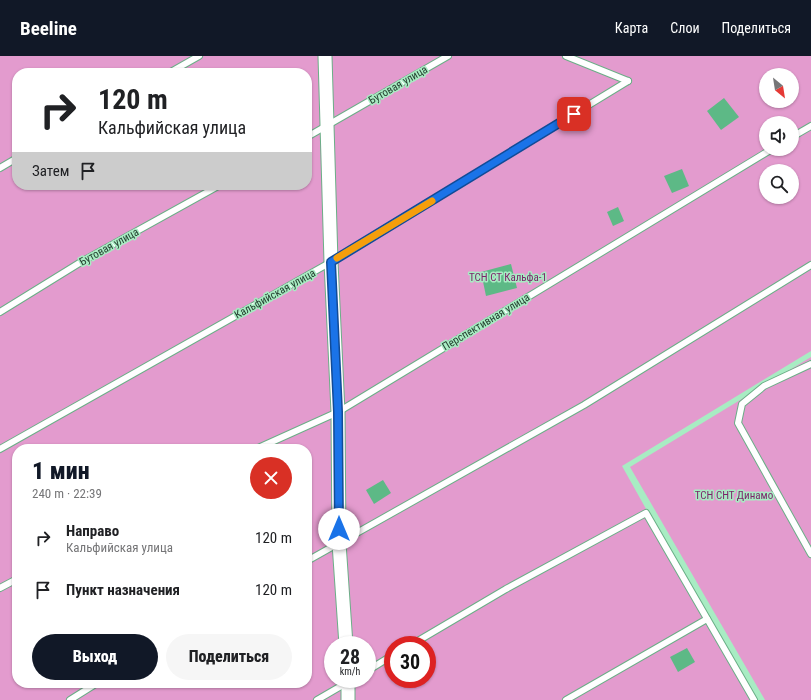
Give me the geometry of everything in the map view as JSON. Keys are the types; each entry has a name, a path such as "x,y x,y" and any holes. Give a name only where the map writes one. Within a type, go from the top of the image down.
{"street":[{"path":"325,56 331,262 338,412 339,543 345,636"},
{"path":"348,700 349,688"}],"lane":[{"path":"178,68 199,56"},
{"name":"Бутовая улица","path":"312,134 448,56"},
{"name":"Кальфийская улица","path":"0,449 331,262 628,81 566,56"},
{"path":"799,133 811,126"},
{"name":"Перспективная улица","path":"267,444 338,412 760,156"},
{"path":"0,168 12,161"},
{"name":"Бутовая улица","path":"0,312 81,262 211,190"},
{"path":"312,558 584,405 811,265"},
{"path":"811,364 764,386 742,404 738,423 811,554"},
{"path":"426,636 506,589 646,513 754,700"},
{"path":"0,588 12,582"},
{"path":"566,700 707,619"},
{"path":"70,700 89,688"},
{"path":"317,700 337,688"}],"green space":[{"name":"ТСН СТ Кальфа-1","path":"0,56 811,56 811,351 622,466 753,700 0,700"},
{"name":"ТСН СНТ Динамо","path":"811,357 811,700 765,700 630,467"}],"building":[{"path":"724,98 739,117 721,130 707,111"},
{"path":"682,169 689,186 672,193 664,176"},
{"path":"618,207 624,221 613,226 607,212"},
{"path":"511,264 517,288 486,296 481,272"},
{"path":"383,480 391,493 374,504 366,490"},
{"path":"687,648 695,662 678,672 670,657"}],"slow traffic":[{"path":"337,258 432,201"}],"route":[{"path":"339,529 338,412 331,262 574,114"}]}
